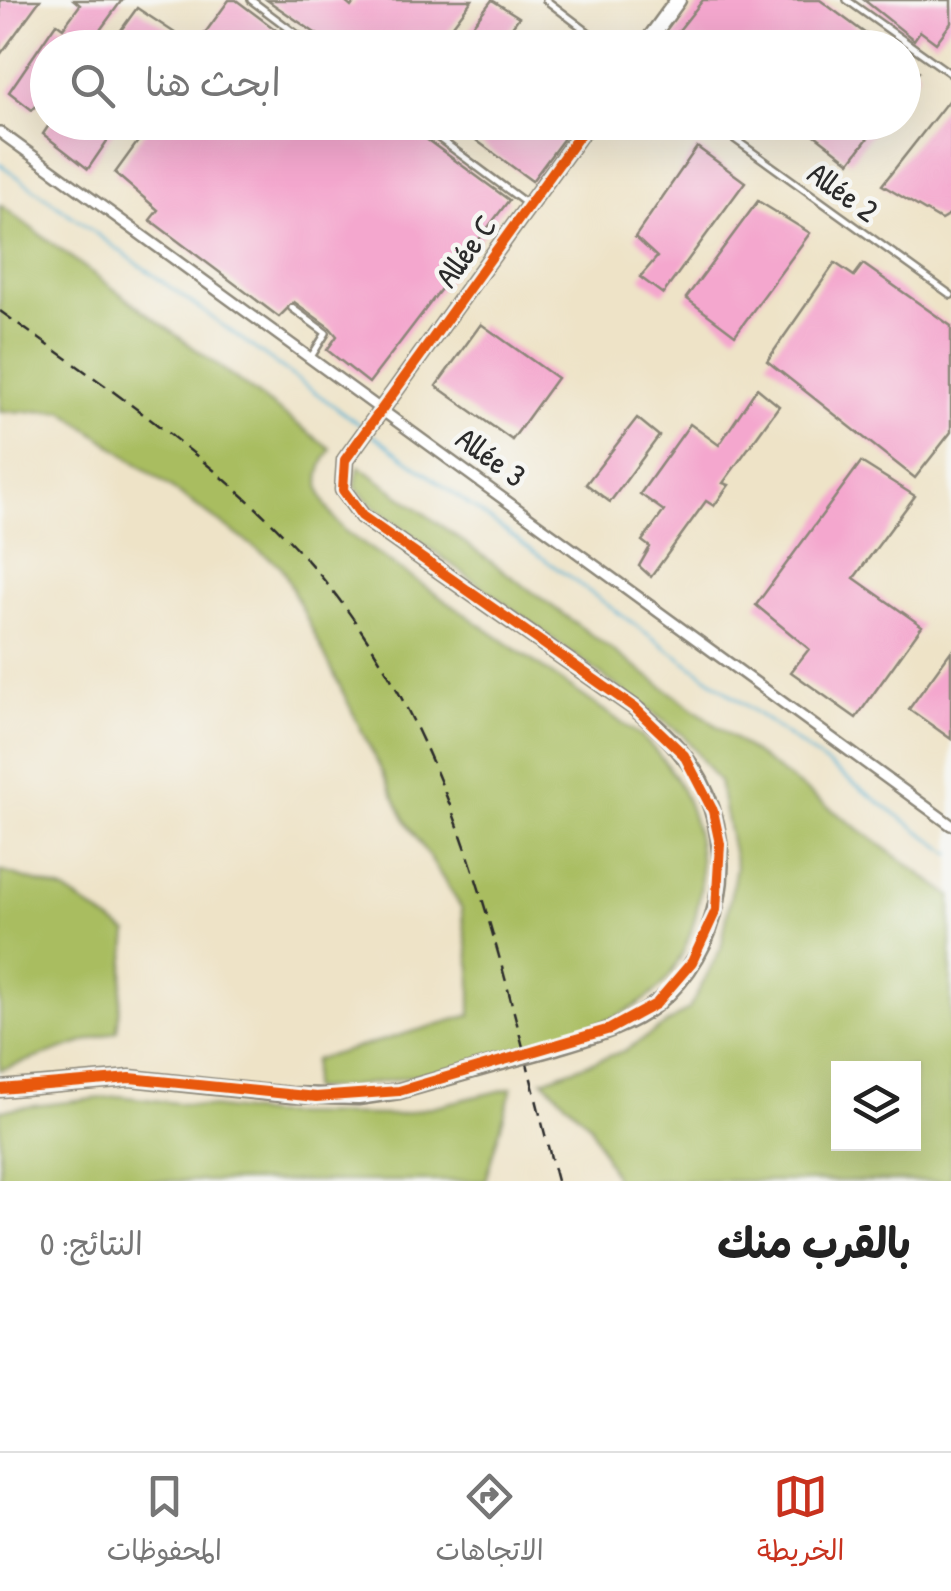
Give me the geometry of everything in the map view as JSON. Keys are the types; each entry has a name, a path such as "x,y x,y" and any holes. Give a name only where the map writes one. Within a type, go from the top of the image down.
{"street":[{"path":"656,30 678,0"},
{"name":"Allée 3","path":"0,132 951,825"},
{"name":"Allée C","path":"0,1090 130,1078 290,1095 358,1097 398,1091 552,1048 632,1019 656,1004 685,972 716,910 721,878 713,811 684,755 636,708 362,516 343,490 345,460 577,140"}],"lane":[{"path":"252,0 291,30"},
{"path":"546,0 586,30"},
{"path":"847,0 889,30"},
{"path":"921,53 951,74"},
{"path":"441,140 530,206"},
{"name":"Allée 2","path":"736,140 951,295"},
{"path":"292,308 326,333 311,357"}],"green space":[{"path":"0,205 331,449 319,483 324,503 346,532 641,736 655,750 677,781 692,814 701,871 691,930 679,960 663,984 637,1005 598,1025 498,1058 392,1080 311,1089 314,1060 471,1015 471,969 461,907 406,821 281,566 63,411 0,412"},
{"path":"359,466 951,896 951,1181 616,1181 590,1125 543,1080 626,1050 689,1009 721,948 736,866 719,782 684,736 374,507 355,487"},
{"path":"0,871 63,890 128,933 117,1031 0,1070"},
{"path":"512,1088 485,1181 0,1181 0,1110 119,1096 268,1114 397,1115"}],"building":[{"path":"0,0 40,0 0,55"},
{"path":"74,0 122,0 100,30 51,30 56,23 63,28 80,5"},
{"path":"229,0 236,0 276,30 207,30"},
{"path":"267,0 343,0 351,7 356,0 472,0 450,30 311,30"},
{"path":"492,0 519,17 510,30 469,30"},
{"path":"703,0 820,0 861,30 679,30"},
{"path":"864,0 951,0 951,23 936,43 921,30 902,30"},
{"path":"137,8 170,30 121,30"},
{"path":"30,61 30,108 9,92"},
{"path":"951,97 951,214 941,220 882,185"},
{"path":"51,140 108,140 88,169"},
{"path":"139,140 427,140 509,200 369,383 327,350 337,336 330,328 294,302 279,317 150,220 158,210 115,173"},
{"path":"476,140 563,140 532,181"},
{"path":"821,140 866,140 850,162"},
{"path":"697,147 745,182 663,294 640,277 657,257 635,237"},
{"path":"758,201 810,233 735,335 686,298"},
{"path":"835,263 854,276 863,264 951,326 951,432 915,478 767,361"},
{"path":"481,324 557,378 512,440 436,386"},
{"path":"757,388 779,406 723,483 729,485 714,506 706,501 651,577 639,566 650,547 642,541 664,511 640,494 690,424 719,445"},
{"path":"637,418 659,436 610,502 586,484"},
{"path":"861,462 915,496 854,578 922,626 856,718 791,672 809,649 756,605"},
{"path":"951,651 951,739 909,709"}],"waterway":[{"path":"0,164 363,427"},
{"path":"373,435 951,854"}],"railway":[{"path":"0,311 156,424 231,485 300,552 354,620 399,693 435,769 466,849 515,1014 557,1181"}],"cycle path":[{"path":"0,1089 130,1078 316,1097 399,1091 610,1029 656,1004 692,962 716,910 720,844 713,811 684,755 635,708 362,516 343,490 345,460 576,140"}]}
